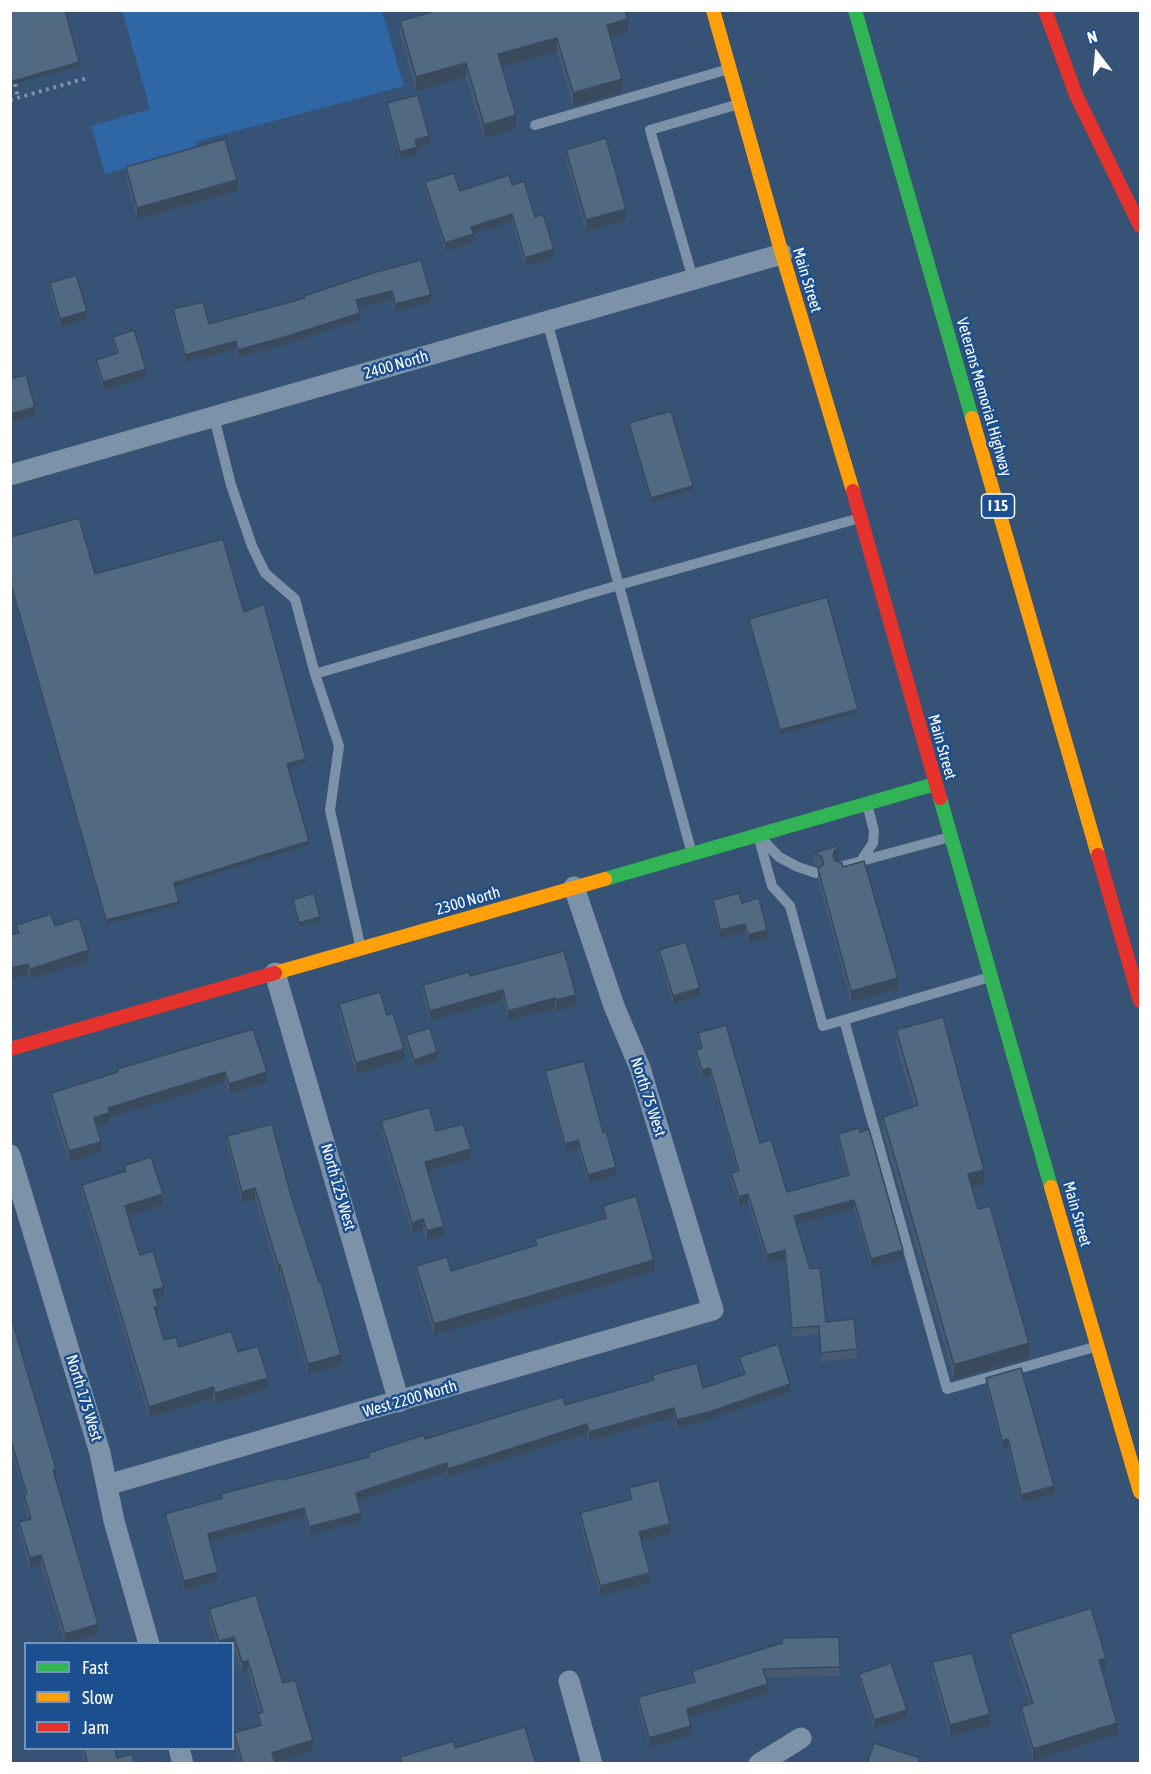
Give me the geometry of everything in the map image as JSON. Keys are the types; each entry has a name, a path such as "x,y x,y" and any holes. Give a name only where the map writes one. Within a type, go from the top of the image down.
{"main road":[{"name":"Main Street","path":"713,10 1140,1492"},
{"name":"Veterans Memorial Highway","path":"855,10 1140,1000"},
{"path":"1045,10 1076,95 1140,226"},
{"name":"2300 North","path":"10,1049 935,784"}],"street":[{"name":"2400 North","path":"10,475 782,254"},
{"name":"North 75 West","path":"574,887 614,1006 640,1068 713,1310"},
{"name":"North 125 West","path":"275,973 399,1402"},
{"name":"North 175 West","path":"10,1155 100,1453 114,1521 148,1642"},
{"name":"West 2200 North","path":"107,1485 713,1310"},
{"path":"569,1681 592,1764"},
{"path":"759,1764 801,1738"}],"lane":[{"path":"535,125 730,69"},
{"path":"693,279 650,130 740,104"},
{"path":"547,321 692,854"},
{"path":"214,417 231,485 252,546 265,573 295,599 315,674 339,746 330,810 361,949"},
{"path":"315,674 619,585 861,518"},
{"path":"861,861 873,843 873,831 867,804"},
{"path":"758,835 779,857 816,873"},
{"path":"758,835 771,886 790,906 824,1026 990,977"},
{"path":"840,867 950,837"},
{"path":"844,1020 946,1389 1098,1346"}],"path":[{"path":"10,100 87,78"},
{"path":"15,84 18,98"}],"shaded area":[{"path":"122,11 382,11 404,86 195,142 197,148 105,174 91,126 150,109"}],"building":[{"path":"10,10 65,10 79,62 10,82"},
{"path":"438,10 625,10 628,19 607,25 622,79 573,93 557,38 498,54 516,115 484,125 466,63 416,77 400,21"},
{"path":"418,95 429,136 415,140 417,147 400,152 387,103"},
{"path":"606,138 626,209 586,220 566,150"},
{"path":"225,139 237,180 137,208 126,167"},
{"path":"454,173 460,191 509,175 512,185 524,181 535,217 543,214 554,249 525,258 512,214 471,227 474,234 445,243 425,182"},
{"path":"421,260 431,295 395,304 392,291 356,300 360,313 291,335 238,350 236,341 185,355 173,309 203,302 209,324 305,298 304,296 373,273"},
{"path":"76,275 87,311 60,319 50,283"},
{"path":"134,330 146,369 103,382 96,360 118,353 113,337"},
{"path":"26,375 35,407 10,414 10,379"},
{"path":"671,411 693,486 651,498 629,423"},
{"path":"79,518 95,574 223,539 244,612 264,604 306,759 287,764 309,841 174,883 179,902 106,920 10,581 10,537"},
{"path":"827,597 858,709 780,730 749,619"},
{"path":"837,846 833,857 835,861 842,863 843,867 864,861 898,978 851,991 818,869 823,865 823,860 821,856 814,853"},
{"path":"314,893 320,917 299,923 293,900"},
{"path":"739,893 742,903 759,898 767,930 748,935 745,924 720,930 713,900"},
{"path":"51,914 55,926 79,918 89,950 30,969 28,964 10,968 10,935 19,933 16,925"},
{"path":"686,942 700,988 673,996 659,950"},
{"path":"564,951 576,995 556,1000 555,998 508,1011 503,990 430,1011 423,985 469,972 470,976"},
{"path":"380,992 387,1015 393,1013 404,1049 356,1063 339,1004"},
{"path":"943,1017 984,1170 968,1174 978,1209 990,1206 1029,1343 954,1365 883,1117 918,1105 896,1030"},
{"path":"726,1025 760,1143 771,1139 787,1192 849,1175 838,1134 859,1128 860,1132 869,1129 903,1250 871,1259 854,1200 794,1216 810,1269 820,1268 826,1322 854,1319 857,1349 821,1353 819,1326 792,1328 785,1250 767,1255 748,1194 739,1197 731,1173 739,1171 710,1068 702,1070 696,1050 702,1048 698,1033"},
{"path":"430,1028 437,1052 414,1060 406,1035"},
{"path":"253,1029 267,1072 229,1084 225,1072 108,1108 109,1113 94,1118 101,1142 69,1151 51,1093 118,1072 117,1069"},
{"path":"584,1061 603,1132 606,1131 616,1167 588,1175 578,1140 565,1144 545,1071"},
{"path":"429,1107 436,1131 463,1124 471,1149 425,1162 444,1226 427,1231 423,1219 412,1223 381,1121"},
{"path":"272,1124 291,1196 319,1282 321,1282 341,1355 308,1364 280,1264 278,1265 255,1188 242,1192 227,1136"},
{"path":"151,1157 163,1194 125,1206 140,1255 153,1251 164,1287 153,1290 158,1306 154,1307 164,1340 176,1337 179,1347 231,1331 238,1352 258,1346 268,1378 215,1393 213,1387 149,1407 82,1185 126,1171 124,1166"},
{"path":"636,1196 654,1260 434,1324 416,1266 447,1257 451,1271 537,1245 535,1239 606,1218 603,1206"},
{"path":"10,1314 56,1469 53,1470 98,1624 65,1634 41,1555 30,1558 19,1522 31,1519 24,1495 27,1494 10,1438"},
{"path":"778,1344 790,1384 709,1412 677,1420 674,1408 589,1432 587,1424 448,1469 447,1463 356,1493 361,1513 309,1527 304,1508 208,1534 218,1572 184,1581 165,1514 222,1498 221,1494 369,1457 368,1453 424,1435 425,1439 563,1397 565,1405 654,1380 652,1375 697,1363 703,1388 745,1374 739,1357"},
{"path":"1021,1368 1054,1486 1021,1495 1008,1439 1002,1441 986,1378"},
{"path":"659,1480 670,1524 639,1532 650,1573 600,1586 580,1513 632,1499 629,1488"},
{"path":"256,1595 283,1683 295,1680 313,1740 272,1753 275,1764 243,1764 234,1733 261,1725 258,1714 263,1712 248,1661 242,1662 234,1637 219,1641 209,1609"},
{"path":"1091,1608 1106,1658 1099,1660 1117,1723 1033,1749 1021,1707 1033,1703 1010,1634"},
{"path":"839,1637 840,1667 763,1669 768,1684 687,1709 691,1726 649,1738 638,1697 695,1682 692,1671 782,1643 782,1638"},
{"path":"972,1653 990,1714 950,1725 932,1662"},
{"path":"891,1663 907,1710 874,1720 859,1674"},
{"path":"525,1727 536,1764 402,1764 400,1757 453,1741 455,1748"},
{"path":"874,1743 920,1758 918,1764 867,1764"},
{"path":"84,1750 115,1750 117,1758 132,1754 135,1764 88,1764"}],"traffic: fast":[{"path":"855,10 972,418"},
{"path":"605,879 935,784"},
{"path":"940,798 1051,1187"}],"traffic: slow":[{"path":"713,10 782,254 853,491"},
{"path":"972,418 1098,855"},
{"path":"275,973 605,879"},
{"path":"1051,1187 1140,1492"}],"traffic: jam":[{"path":"1045,10 1076,95 1140,226"},
{"path":"853,491 940,798"},
{"path":"1098,855 1140,1001"},
{"path":"10,1049 275,973"}]}
